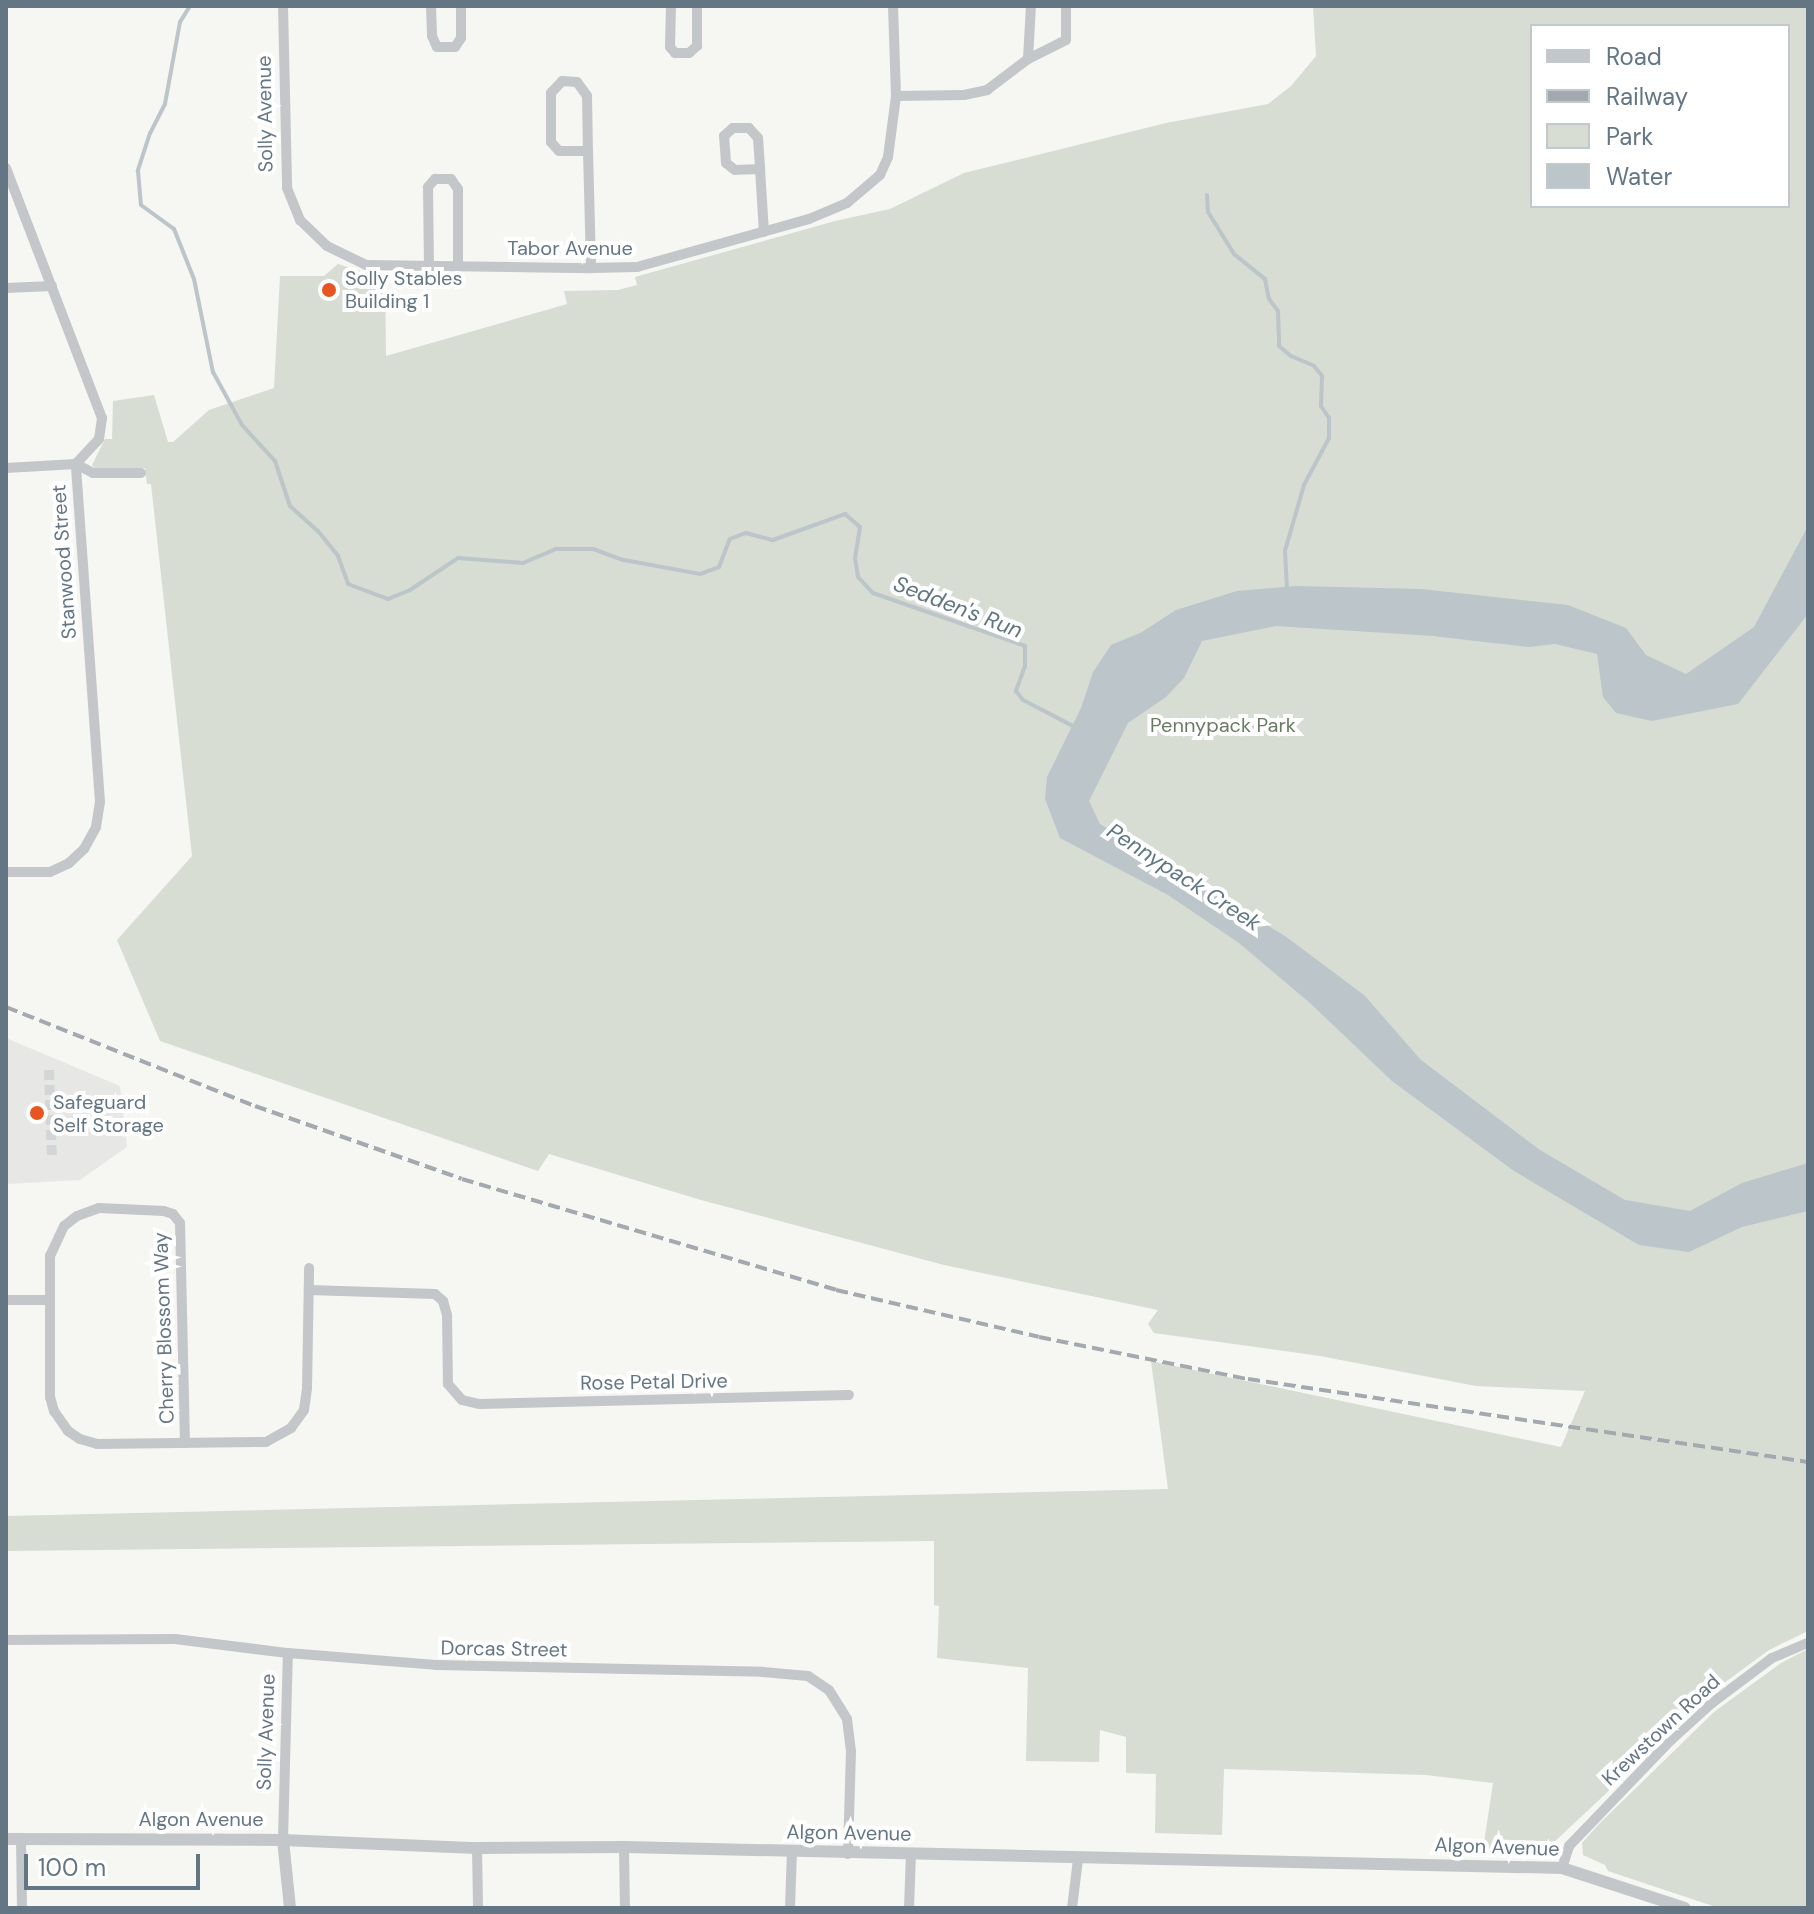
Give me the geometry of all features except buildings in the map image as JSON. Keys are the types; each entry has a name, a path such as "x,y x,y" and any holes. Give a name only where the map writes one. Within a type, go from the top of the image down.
{"street":[{"name":"Solly Avenue","path":"283,6 287,188 299,218"},
{"path":"431,6 432,36 437,47 455,47 461,38 461,6"},
{"path":"671,6 670,47 675,53 689,53 697,46 697,6"},
{"name":"Tabor Avenue","path":"299,218 327,246 366,265 591,268 637,267 809,219 847,203 880,175 888,157 896,96 893,6"},
{"path":"1028,59 1031,6"},
{"path":"896,96 964,95 987,90 1028,59 1066,40 1066,6"},
{"path":"588,151 559,151 551,142 551,93 562,81 577,82 587,96 591,268"},
{"path":"760,169 735,170 726,163 724,136 733,128 749,128 758,138 760,169 764,232"},
{"name":"Stanwood Street","path":"6,168 102,418 99,439 76,464 100,802 90,837 69,863 50,872 6,872"},
{"path":"429,267 428,187 435,179 451,179 458,189 458,266"},
{"path":"6,288 52,286"},
{"path":"6,468 76,464 93,473 141,473"},
{"name":"Cherry Blossom Way","path":"50,1300 52,1248 64,1226 77,1216 99,1208 173,1214 180,1223 183,1236 185,1443"},
{"path":"6,1300 50,1300 50,1397 54,1411 68,1431 80,1439 97,1444 266,1442 280,1436 304,1410 309,1268"},
{"name":"Rose Petal Drive","path":"309,1290 435,1294 443,1301 447,1315 448,1384 462,1400 480,1404 849,1395"},
{"name":"Dorcas Street","path":"6,1640 175,1639 288,1653 436,1665 763,1672 808,1676 829,1690 847,1719 851,1751 848,1854"},
{"name":"Krewstown Road","path":"1562,1868 1569,1846 1660,1749 1712,1703 1772,1658 1808,1643"},
{"name":"Solly Avenue","path":"288,1653 283,1840 290,1908"},
{"path":"21,1838 22,1908"},
{"name":"Algon Avenue","path":"6,1839 283,1840 477,1848 624,1847 1562,1868 1685,1908"},
{"path":"624,1847 625,1908"},
{"path":"477,1848 478,1908"},
{"path":"790,1908 792,1851"},
{"path":"909,1908 911,1854"},
{"path":"1072,1908 1078,1859"}],"shaded area":[{"path":"6,1038 120,1086 127,1147 80,1180 6,1184"}],"green space":[{"name":"Pennypack Park","path":"1313,6 1808,6 1808,1631 1769,1650 1724,1683 1552,1844 1534,1850 1483,1849 1493,1783 1426,1775 1224,1769 1222,1835 1155,1833 1156,1774 1126,1773 1126,1737 1100,1730 1099,1762 1026,1761 1028,1668 937,1658 939,1606 934,1605 934,1541 6,1551 6,1516 1168,1489 1151,1361 1561,1447 1585,1391 1476,1386 1320,1356 1154,1333 1148,1324 1158,1310 944,1265 701,1200 549,1154 538,1171 160,1041 117,940 192,856 151,484 147,484 145,468 95,469 92,465 105,439 112,439 113,401 154,395 168,442 173,442 209,410 274,388 280,276 324,276 338,264 385,274 386,356 567,304 564,291 618,290 637,285 635,277 835,221 890,209 964,173 1166,123 1268,104 1291,86 1316,56"},
{"path":"1808,1649 1808,1908 1719,1908 1608,1871 1605,1865 1583,1855 1582,1843 1599,1824 1714,1712 1781,1663"}],"water":[{"name":"Pennypack Creek","path":"1808,526 1808,614 1738,704 1652,721 1616,713 1603,697 1597,654 1555,644 1529,647 1433,636 1276,626 1202,641 1184,678 1166,697 1128,723 1089,801 1100,824 1285,936 1364,995 1421,1060 1540,1150 1625,1200 1690,1211 1742,1183 1808,1163 1808,1211 1742,1227 1689,1252 1639,1245 1514,1171 1392,1081 1310,1003 1239,943 1168,895 1060,838 1045,799 1047,777 1081,708 1093,672 1111,645 1142,632 1176,610 1237,591 1295,586 1421,589 1568,605 1626,628 1646,655 1686,674 1754,627"}],"waterway":[{"name":"Sedden's Run","path":"190,6 180,22 165,104 150,133 138,171 141,205 174,229 194,279 213,372 242,425 275,461 290,506 318,531 338,556 348,584 388,599 410,590 458,558 523,563 556,549 593,549 624,560 700,574 719,567 730,539 746,533 773,540 845,514 860,527 855,558 858,577 873,593 1025,646 1025,666 1016,691 1023,700 1073,726"},
{"path":"1207,195 1208,212 1234,254 1265,279 1269,299 1278,311 1279,346 1291,356 1314,366 1322,376 1321,406 1329,418 1329,438 1304,485 1285,551 1287,588"}],"tunnel":[{"path":"49,1070 52,1159"}],"railway":[{"path":"6,1007 255,1106 462,1179 836,1290 1039,1337 1248,1379 1808,1462"}],"place":[{"name":"Solly Stables Building 1","path":"329,290"},
{"name":"Safeguard Self Storage","path":"37,1113"}]}
